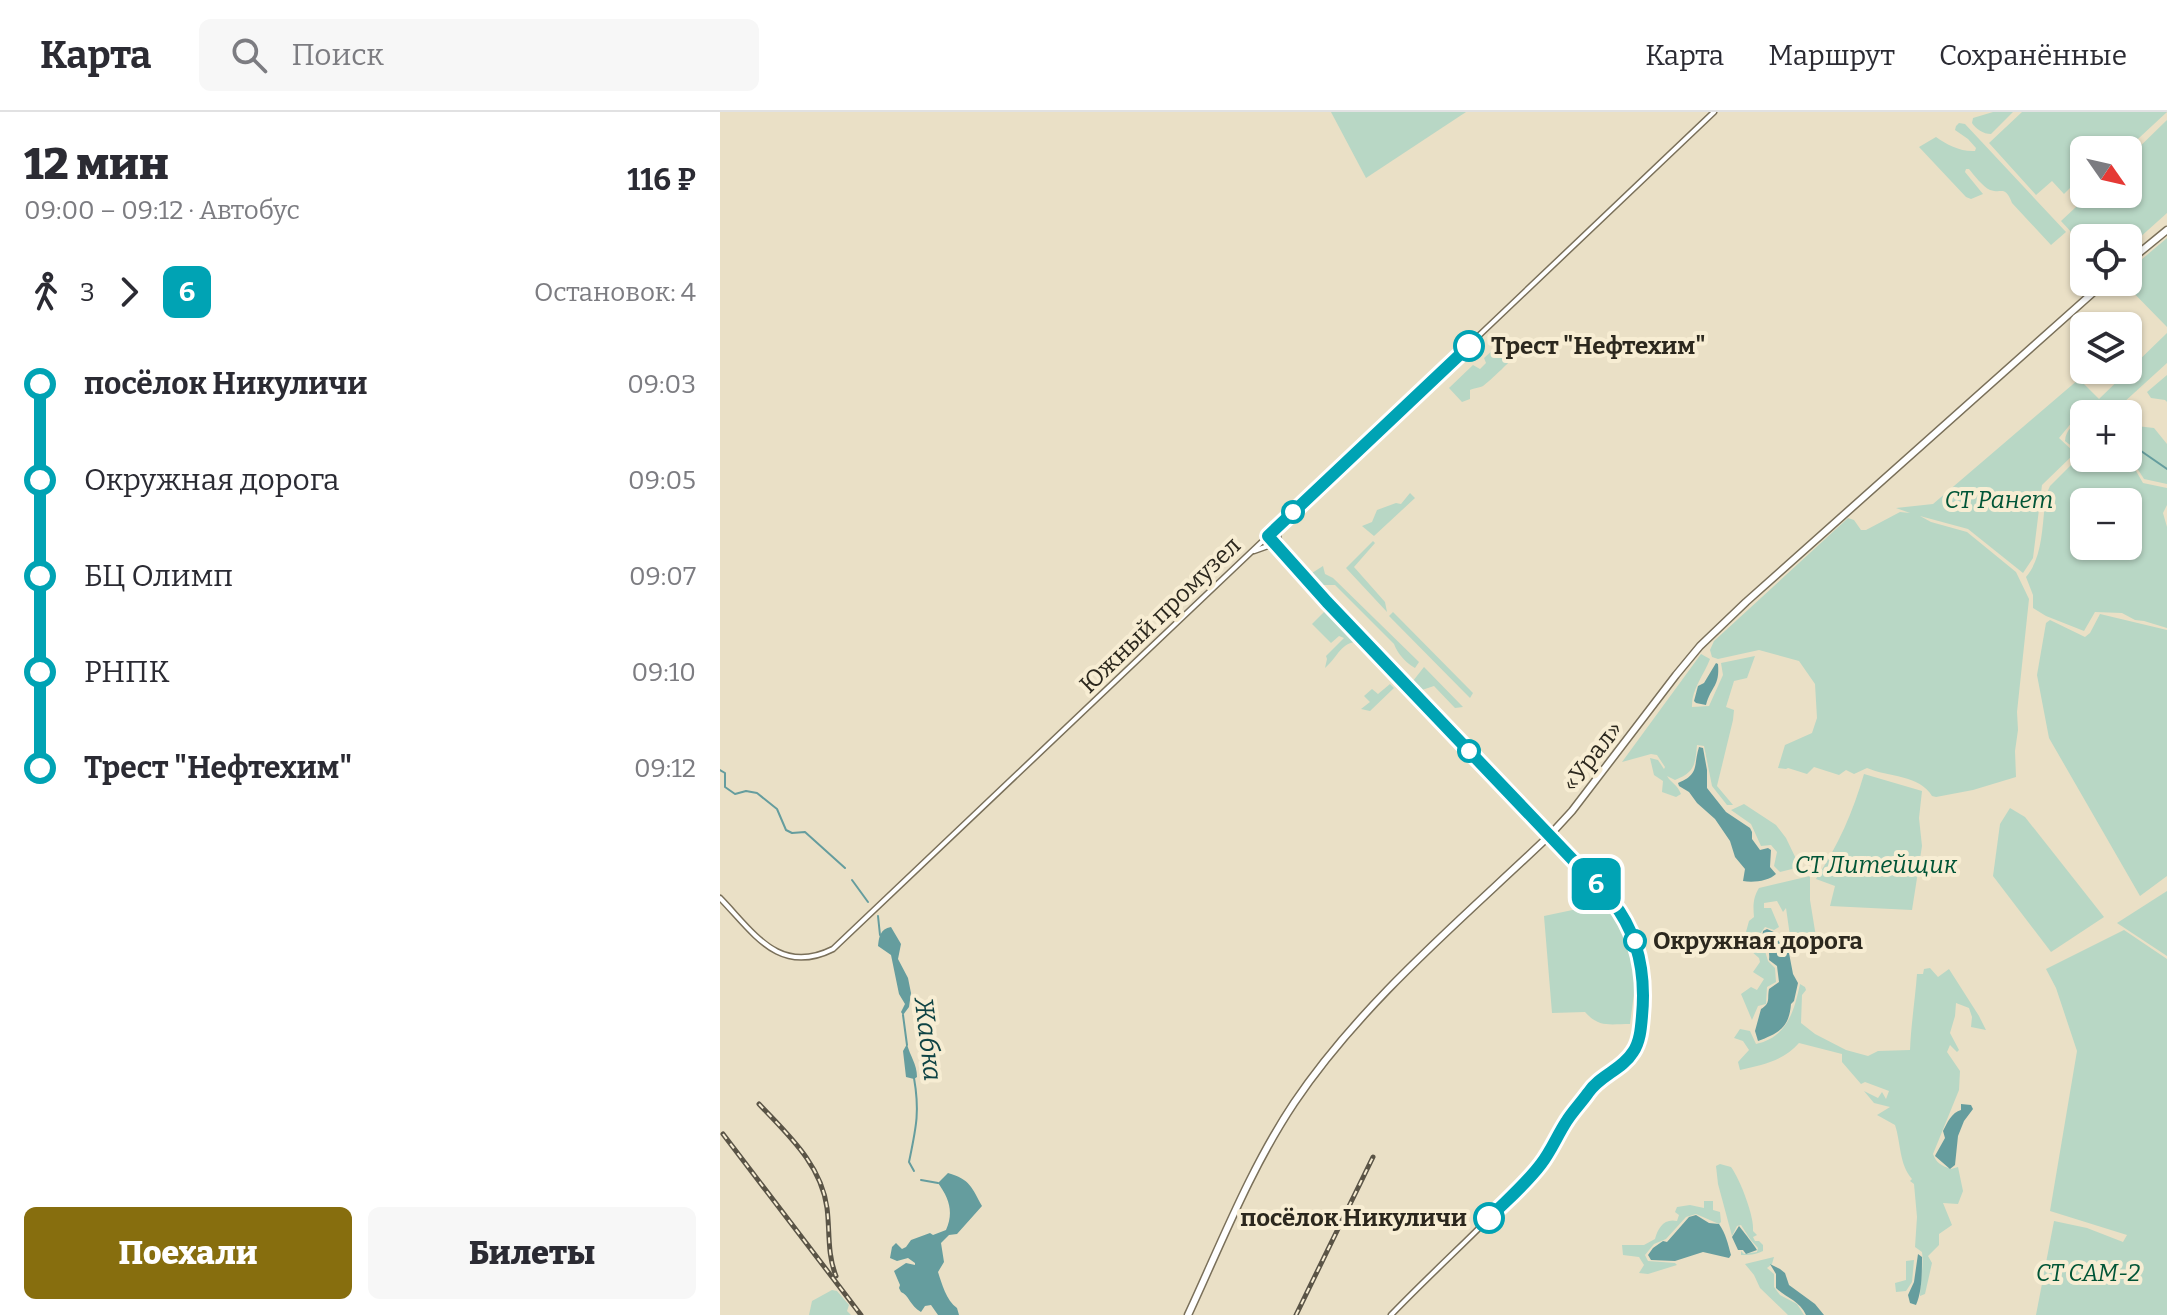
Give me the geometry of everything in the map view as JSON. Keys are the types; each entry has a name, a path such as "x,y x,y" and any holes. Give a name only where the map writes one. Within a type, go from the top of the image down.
{"highway":[{"path":"2142,251 2167,230"},
{"name":"«Урал»","path":"1188,1315 1260,1160 1293,1104 1347,1032 1572,811 1700,646 2089,296"}],"street":[{"name":"Южный промузел","path":"720,898 764,943 790,958 812,958 833,949 1714,112"},
{"path":"1281,551 1278,536 1285,520"},
{"path":"1268,536 1612,901 1635,938 1643,969 1637,1046 1622,1065 1589,1090 1540,1166 1391,1315"},
{"path":"1252,552 1268,546 1281,551"}],"green space":[{"path":"1331,112 1466,112 1366,178"},
{"path":"1993,112 2013,112 1991,134 1980,131 1972,123 1973,118"},
{"path":"2022,112 2167,112 2141,136 2070,136 2070,188 2064,194 2052,181 2036,195 1989,143"},
{"path":"2167,120 2167,213 2142,235 2142,224 2070,224 2070,231 2061,221 2075,208 2142,208 2142,144"},
{"path":"1959,123 1965,124 2066,232 2051,245 2005,192 1987,188 1966,169 1965,172 1983,194 1971,199 1966,197 1919,147 1936,137 1954,147 1975,151 1968,139 1955,130"},
{"path":"2167,238 2167,327 2137,296 2142,296 2142,259"},
{"name":"СТ Ранет","path":"2167,333 2167,363 2126,400 2070,400 2070,425 2059,438 2070,448 2070,458 2042,485 2033,558 2023,573 1968,529 1920,516 1967,532 2016,572 2029,599 2017,712 2016,777 1936,797 1912,780 1867,768 1854,774 1846,770 1839,775 1814,767 1807,774 1778,768 1785,745 1812,733 1817,718 1815,684 1799,661 1759,650 1718,659 1712,657 1710,650 1714,641 1848,518 1854,520 1861,530 1866,530 1900,512 1910,513 1896,508 1933,504 2073,384 2084,384 2099,399 2114,384 2142,384 2142,357"},
{"path":"1505,339 1518,352 1486,384 1470,390 1470,399 1462,402 1449,388 1473,365 1480,369 1486,363 1484,358"},
{"path":"2167,375 2167,402 2151,398 2147,392"},
{"path":"2142,427 2154,428 2167,444 2167,484 2144,479 2140,472 2142,472"},
{"path":"2070,428 2070,445 2065,441"},
{"path":"2070,466 2070,472 2137,472 2143,483 2167,488 2167,505 2163,513 2167,527 2167,628 2135,620 2122,613 2095,612 2084,631 2033,608 2033,595 2026,577 2039,549 2050,486"},
{"path":"1410,493 1415,498 1374,536 1362,526 1372,522 1377,510 1401,504"},
{"path":"1373,541 1375,543 1354,567 1385,602 1387,612 1346,568"},
{"path":"1323,566 1325,574 1333,578 1419,662 1415,668 1335,585 1322,585 1312,573"},
{"path":"1328,608 1398,680 1393,682 1355,642 1342,648 1325,668 1326,656 1344,638 1339,636 1331,643 1312,624"},
{"path":"1393,612 1473,693 1470,698 1389,616"},
{"path":"2100,614 2167,630 2167,876 2140,896 2049,738 2037,675 2046,623 2050,620 2085,637"},
{"path":"1701,654 1710,659 1696,689 1692,707 1709,706 1723,675 1721,663 1755,656 1747,678 1734,681 1726,707 1734,710 1733,720 1717,786 1733,805 1727,805 1712,786 1704,746 1697,745 1694,763 1687,774 1675,780 1667,776 1681,794 1676,797 1662,792 1663,781 1654,775 1650,758 1658,760 1665,767 1657,755 1622,762"},
{"path":"1424,667 1463,707 1455,708 1434,686 1422,690 1413,681"},
{"path":"1390,684 1394,688 1370,711 1361,709 1370,702 1364,696 1372,689 1378,694"},
{"name":"СТ Литейщик","path":"1864,774 1922,791 1919,818 1922,846 1912,910 1830,906 1835,886 1816,879 1844,828"},
{"path":"1744,804 1776,825 1800,867 1780,872 1774,866 1777,852 1771,845 1761,846 1751,824 1731,810"},
{"path":"2010,808 2025,817 2104,917 2051,952 1993,876 2000,824"},
{"path":"1810,876 1810,900 1817,943 1791,943 1786,908 1783,912 1777,901 1764,903 1764,908 1771,908 1779,927 1774,930 1765,927 1760,934 1768,961 1775,968 1776,982 1767,987 1766,1004 1758,1006 1752,1020 1741,994 1751,987 1757,990 1764,979 1753,972 1760,962 1751,951 1750,934 1746,932 1749,921 1754,917 1756,895 1759,888"},
{"path":"1588,881 1619,924 1631,948 1635,974 1630,1024 1600,1023 1585,1012 1552,1013 1544,916 1582,908 1578,884"},
{"path":"2167,891 2167,956 2117,923"},
{"name":"СТ САМ-2","path":"2124,930 2167,959 2167,1315 2036,1315 2054,1221 2087,1228 2123,1242 2127,1235 2050,1211 2077,1051 2056,988 2046,969"},
{"path":"1930,968 1938,977 1949,969 1986,1030 1971,1027 1969,1008 1956,1003 1950,1033 1959,1050 1957,1052 1950,1045 1947,1052 1960,1071 1959,1090 1933,1154 1942,1165 1951,1169 1958,1167 1963,1191 1958,1204 1943,1203 1952,1225 1939,1234 1939,1245 1928,1256 1932,1263 1925,1294 1920,1296 1922,1252 1915,1247 1917,1217 1914,1184 1902,1160 1895,1125 1877,1115 1890,1107 1874,1103 1864,1091 1878,1098 1882,1092 1886,1099 1889,1091 1865,1082 1861,1084 1842,1062 1842,1054 1799,1043 1779,1058 1740,1070 1738,1062 1749,1050 1743,1041 1734,1038 1740,1029 1750,1031 1756,1044 1775,1036 1792,1013 1800,984 1806,990 1802,995 1801,1023 1815,1034 1846,1050 1868,1056 1878,1051 1910,1050 1917,974 1923,974 1924,969"},
{"path":"1716,1166 1731,1167 1739,1180 1753,1231 1757,1235 1753,1237 1763,1245 1763,1251 1741,1255 1741,1251 1744,1254 1757,1252 1758,1248 1741,1225 1737,1226 1732,1236 1718,1184"},
{"path":"1704,1201 1713,1201 1713,1210 1720,1212 1719,1224 1696,1214 1686,1217 1666,1239 1654,1244 1645,1255 1648,1261 1677,1265 1648,1274 1639,1273 1644,1265 1639,1257 1623,1255 1622,1245 1644,1245 1655,1239 1665,1222 1677,1221 1677,1207 1690,1205 1704,1208"},
{"path":"1774,1257 1767,1268 1774,1274 1774,1287 1780,1295 1797,1304 1804,1315 1788,1315 1760,1288 1745,1264"},
{"path":"1914,1260 1912,1282 1906,1291 1896,1292 1895,1283 1906,1280 1906,1261"},
{"path":"832,1290 837,1291 849,1305 847,1311 851,1315 809,1315 812,1301"}],"water":[{"path":"1716,663 1718,677 1706,705 1696,703 1698,686 1704,683"},
{"path":"1699,747 1703,748 1707,788 1726,812 1750,828 1752,839 1760,850 1771,850 1770,867 1776,874 1773,876 1761,881 1743,881 1745,869 1735,857 1730,841 1715,819 1679,786 1678,783 1693,773"},
{"path":"891,927 901,944 898,959 908,978 911,993 909,1007 903,1015 901,1012 905,1004 899,994 891,955 878,946 882,932"},
{"path":"1767,929 1776,933 1789,953 1798,983 1785,1024 1777,1032 1758,1041 1755,1031 1761,1009 1767,1003 1769,989 1779,982 1777,966 1769,960 1763,938 1763,931"},
{"path":"907,1044 916,1068 917,1077 914,1079 906,1077 903,1051"},
{"path":"1961,1104 1971,1105 1973,1109 1958,1136 1955,1165 1950,1169 1935,1156 1945,1138 1943,1131 1952,1115 1961,1110"},
{"path":"948,1173 966,1181 982,1206 957,1234 949,1235 941,1243 944,1262 938,1272 945,1292 959,1315 938,1315 931,1305 925,1306 921,1312 917,1310 901,1292 894,1271 906,1263 915,1263 908,1258 897,1261 890,1258 896,1243 902,1249 911,1240 946,1230 950,1217 949,1205 938,1183"},
{"path":"1696,1215 1709,1223 1719,1224 1728,1243 1729,1258 1703,1252 1675,1261 1651,1260 1648,1255 1653,1248 1663,1241 1667,1242 1689,1217"},
{"path":"1739,1226 1757,1250 1746,1254 1738,1250 1732,1237"},
{"path":"1918,1254 1922,1257 1922,1275 1916,1305 1910,1303 1908,1295 1914,1282"},
{"path":"1770,1264 1785,1273 1789,1285 1815,1304 1824,1315 1806,1315 1797,1303 1776,1288 1776,1274"}],"waterway":[{"path":"2142,452 2167,469"},
{"name":"Жабка","path":"720,770 725,773 725,787 735,794 746,791 757,793 777,809 786,830 805,832 845,868"},
{"name":"Жабка","path":"852,880 868,902"},
{"name":"Жабка","path":"878,916 880,935"},
{"name":"Жабка","path":"903,1015 907,1045"},
{"name":"Жабка","path":"914,1078 916,1120 909,1162 914,1171"},
{"path":"921,1180 938,1183"}],"railway":[{"path":"759,1104 802,1151 818,1178 827,1208 830,1251 836,1276"},
{"path":"723,1134 861,1315"},
{"path":"1296,1315 1373,1157"}],"bus line":[{"name":"6","path":"1469,346 1268,536 1612,901 1635,938 1643,969 1643,1007 1637,1046 1622,1065 1589,1090 1540,1166 1489,1218"}],"place":[{"name":"Трест \"Нефтехим\"","path":"1469,346"},
{"name":"Окружная дорога","path":"1635,941"},
{"name":"посёлок Никуличи","path":"1489,1218"}]}
